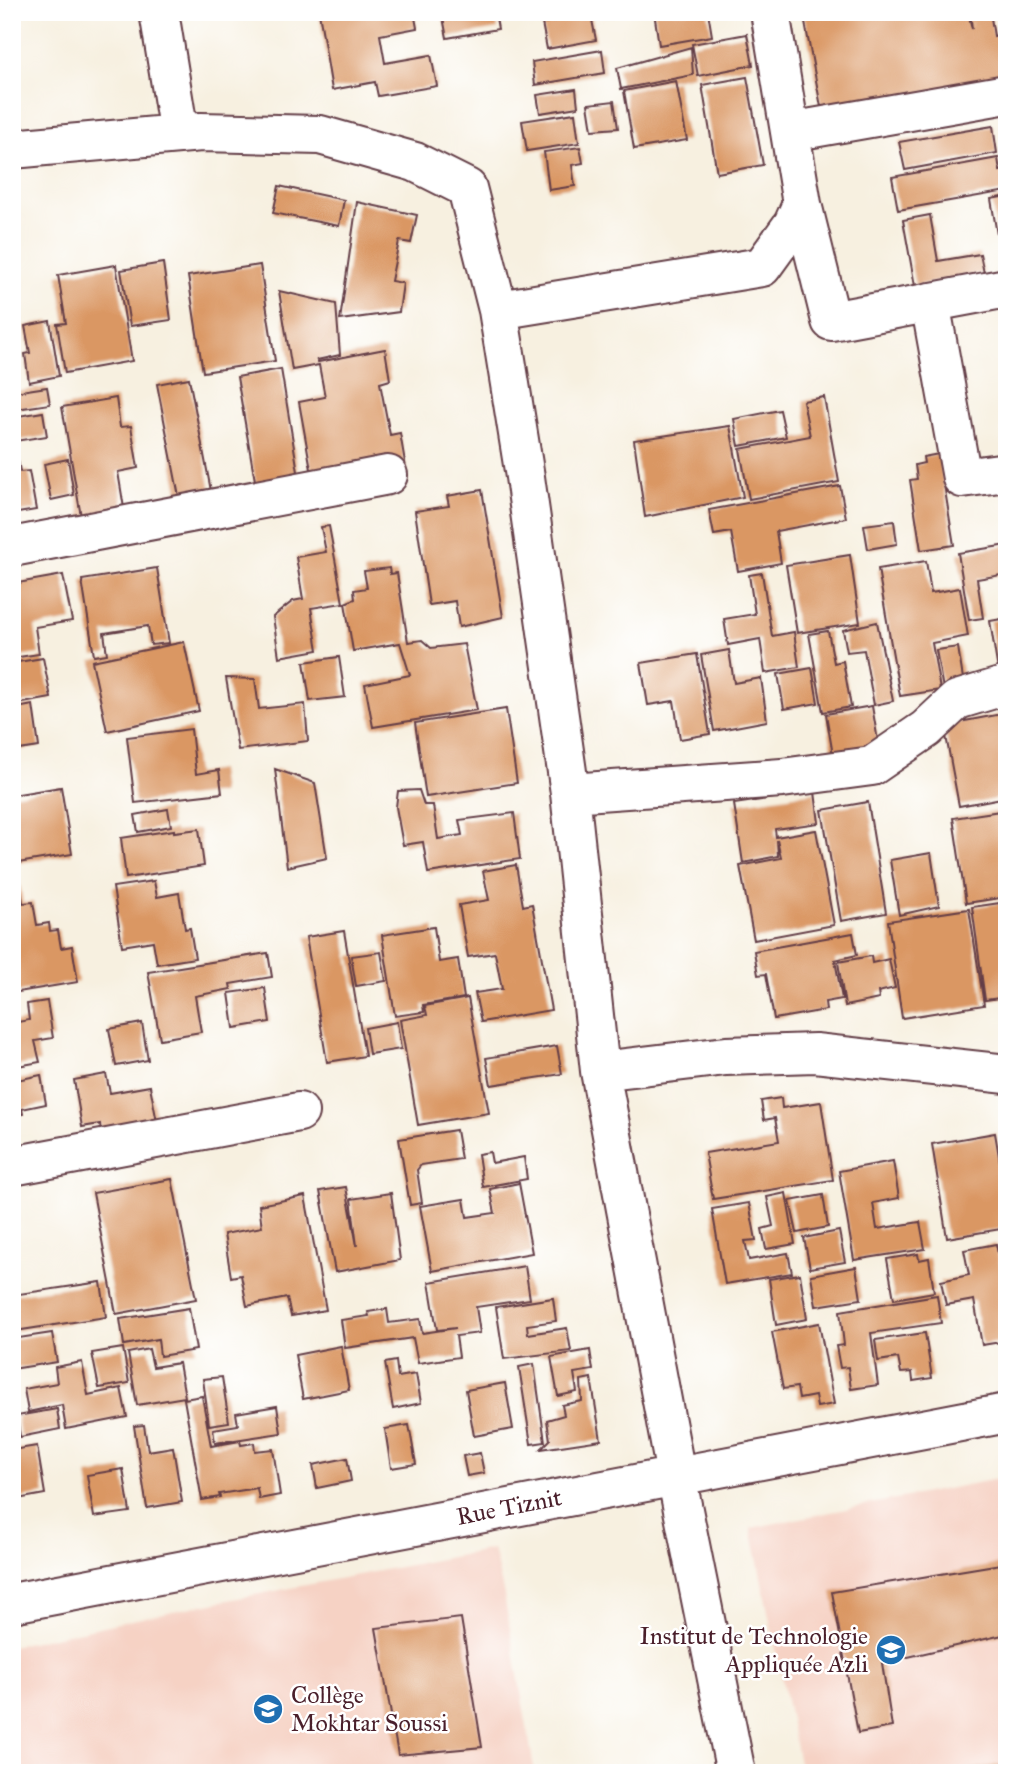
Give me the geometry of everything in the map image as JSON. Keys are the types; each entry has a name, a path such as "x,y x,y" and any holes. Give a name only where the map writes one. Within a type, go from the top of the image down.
{"street":[{"path":"159,12 178,134"},
{"path":"769,12 802,204 831,321 1007,288"},
{"path":"790,132 1007,94"},
{"path":"12,149 201,132 320,135 415,162 467,188 498,310 570,793 600,1071 676,1475 736,1773"},
{"path":"498,310 762,267 793,224 802,204"},
{"path":"930,302 962,478 1007,472"},
{"path":"12,547 388,475"},
{"path":"570,793 782,778 872,766 926,729 957,700 1007,685"},
{"path":"600,1071 726,1056 815,1053 1007,1073"},
{"path":"12,1166 299,1112"},
{"name":"Rue Tiznit","path":"12,1603 1007,1413"}],"shaded area":[{"name":"Institut de Technologie Appliquée Azli","path":"1007,1477 1007,1773 801,1773 751,1528"},
{"name":"Collège Mokhtar Soussi","path":"493,1549 504,1595 535,1773 12,1773 12,1646 192,1607"}],"building":[{"path":"319,12 414,12 417,28 380,35 385,63 431,55 437,86 378,96 375,82 332,90"},
{"path":"442,12 495,12 498,29 447,38"},
{"path":"538,12 576,12 576,14 539,19"},
{"path":"654,12 708,12 712,36 659,45"},
{"path":"803,12 968,12 972,29 970,12 990,12 994,36 1007,34 1007,78 822,112"},
{"path":"591,15 596,40 547,49 542,23"},
{"path":"747,34 753,65 698,76 692,44"},
{"path":"691,47 693,75 621,89 617,68"},
{"path":"602,50 605,73 535,85 532,62"},
{"path":"747,77 763,165 717,173 702,85"},
{"path":"676,81 687,140 634,149 624,91"},
{"path":"576,89 578,107 540,113 537,95"},
{"path":"614,101 618,128 592,130 588,104"},
{"path":"575,113 579,143 527,151 522,121"},
{"path":"993,126 997,153 905,170 899,142"},
{"path":"580,147 583,163 572,165 575,186 549,190 544,152"},
{"path":"998,158 1000,171 1007,170 1007,191 898,210 892,177"},
{"path":"279,186 344,200 339,226 273,213"},
{"path":"1007,196 1007,270 1003,270 991,199"},
{"path":"357,202 417,215 411,243 399,241 391,281 403,283 399,312 340,320"},
{"path":"930,215 938,261 980,254 984,273 915,286 903,220"},
{"path":"163,263 171,320 130,326 121,270"},
{"path":"116,265 132,361 65,373 57,324 66,323 58,275"},
{"path":"260,265 275,361 203,372 188,276"},
{"path":"279,291 336,304 340,355 317,360 318,362 385,349 390,380 380,383 390,435 400,433 406,468 314,486 299,402 325,397 319,365 292,370"},
{"path":"50,321 59,376 29,382 25,354 30,353 25,326"},
{"path":"281,369 300,484 257,492 237,377"},
{"path":"189,378 213,501 181,507 157,384"},
{"path":"47,387 50,404 16,409 14,392"},
{"path":"824,397 839,482 749,499 740,449 810,436 803,401"},
{"path":"116,398 120,427 131,426 138,468 118,472 126,520 83,528 62,407"},
{"path":"780,410 786,437 739,446 734,419"},
{"path":"43,412 47,436 15,441 20,472 29,471 36,510 12,514 12,417"},
{"path":"730,426 743,497 645,517 634,440"},
{"path":"939,454 954,545 921,550 910,480 917,479 915,465 924,463 923,457"},
{"path":"68,459 74,495 51,500 44,464"},
{"path":"840,486 846,518 776,531 781,563 738,571 731,532 714,535 709,510"},
{"path":"482,490 503,617 459,627 455,601 429,605 415,511 449,506 447,496"},
{"path":"894,521 897,544 868,549 864,525"},
{"path":"329,526 343,603 311,608 318,650 279,657 273,617 293,601 303,599 296,557 326,552 321,527"},
{"path":"1007,545 1007,574 977,579 983,618 969,620 958,553"},
{"path":"850,555 860,623 797,633 786,565"},
{"path":"926,561 931,593 960,588 968,636 932,643 940,690 900,696 878,569"},
{"path":"157,568 169,643 151,645 148,626 104,633 107,654 94,656 82,580"},
{"path":"389,568 390,574 397,573 408,642 422,640 431,648 464,644 477,710 373,727 365,684 410,675 400,643 353,651 345,603 355,599 354,590 367,588 364,571"},
{"path":"762,573 772,636 794,632 799,667 765,673 760,639 728,645 724,619 755,614 749,575"},
{"path":"63,575 72,621 35,627 39,654 12,658 12,584"},
{"path":"1007,618 1007,670 998,671 990,621"},
{"path":"877,622 893,701 874,705 864,650 847,652 843,630"},
{"path":"828,631 834,663 843,661 851,707 823,712 809,634"},
{"path":"184,642 199,711 107,731 92,661"},
{"path":"958,647 964,685 943,689 936,650"},
{"path":"729,650 734,683 761,678 767,721 714,731 701,655"},
{"path":"697,654 710,734 680,739 674,701 648,705 641,663"},
{"path":"339,657 345,697 310,701 304,662"},
{"path":"43,658 51,698 12,705 12,663"},
{"path":"812,668 818,703 784,709 778,674"},
{"path":"226,678 255,679 259,709 305,704 308,741 238,750"},
{"path":"33,705 39,747 12,751 12,709"},
{"path":"872,706 879,747 833,755 826,714"},
{"path":"506,709 517,783 426,797 415,723"},
{"path":"1007,713 1007,797 959,806 944,725"},
{"path":"191,729 196,774 219,770 222,793 135,803 127,737"},
{"path":"275,769 315,783 327,858 287,867"},
{"path":"61,787 72,854 12,864 12,795"},
{"path":"419,790 424,805 433,805 438,839 462,835 459,820 514,813 520,859 428,873 423,842 403,845 396,807 398,791"},
{"path":"815,792 819,823 775,829 776,837 816,830 834,925 754,940 740,866 781,858 777,840 778,856 743,863 734,804"},
{"path":"868,802 886,913 841,921 822,810"},
{"path":"168,809 171,826 138,832 135,815"},
{"path":"1007,810 1007,897 966,903 953,818"},
{"path":"199,829 204,866 126,878 121,838"},
{"path":"931,853 939,906 899,915 890,860"},
{"path":"516,865 523,906 532,904 551,1010 481,1022 475,993 502,989 495,953 468,957 459,905 489,900 483,871"},
{"path":"18,873 23,903 33,902 37,925 49,923 50,931 58,930 61,948 72,946 78,982 12,993 12,874"},
{"path":"154,881 157,897 179,893 185,929 190,928 195,958 157,964 153,941 122,946 113,887"},
{"path":"1007,902 1007,997 985,1000 972,907"},
{"path":"969,909 984,1005 902,1018 888,921"},
{"path":"434,927 439,962 458,959 464,998 423,1005 424,1012 395,1016 382,935"},
{"path":"344,931 365,1056 327,1062 306,937"},
{"path":"853,933 857,955 835,960 842,999 825,1002 826,1010 774,1019 766,974 758,975 754,951"},
{"path":"381,952 386,981 356,986 351,956"},
{"path":"268,953 272,977 230,984 231,989 195,996 201,1032 160,1039 148,972"},
{"path":"871,956 872,963 889,959 895,988 878,992 879,999 845,1006 838,962"},
{"path":"265,988 270,1022 234,1028 229,993"},
{"path":"468,998 489,1113 418,1125 400,1020 427,1015 425,1006"},
{"path":"47,1001 53,1038 35,1041 40,1062 12,1067 12,1023 29,1020 27,1004"},
{"path":"397,1022 401,1049 369,1054 365,1028"},
{"path":"142,1023 148,1060 116,1066 109,1029"},
{"path":"557,1046 562,1074 491,1085 486,1058"},
{"path":"106,1074 110,1093 150,1086 157,1122 101,1132 100,1124 82,1127 74,1080"},
{"path":"41,1075 46,1104 22,1109 23,1114 12,1116 12,1081"},
{"path":"781,1098 782,1108 821,1102 833,1180 713,1199 705,1153 779,1141 775,1118 764,1120 761,1101"},
{"path":"456,1130 461,1159 421,1165 417,1170 422,1203 410,1205 399,1139"},
{"path":"995,1133 1007,1203 1007,1228 947,1238 932,1144"},
{"path":"490,1152 492,1163 524,1157 527,1179 483,1187 478,1154"},
{"path":"893,1161 899,1198 873,1203 877,1229 920,1222 925,1249 854,1260 839,1171"},
{"path":"172,1179 196,1299 116,1314 93,1193"},
{"path":"519,1183 532,1253 432,1271 420,1206 464,1199 467,1217 495,1213 490,1189"},
{"path":"346,1187 357,1246 351,1199 391,1193 400,1260 335,1272 320,1191"},
{"path":"786,1193 795,1244 766,1249 762,1229 773,1226 767,1197"},
{"path":"823,1195 828,1227 797,1233 790,1201"},
{"path":"305,1196 326,1310 291,1316 287,1298 247,1306 241,1275 231,1277 224,1234 262,1227 259,1205"},
{"path":"749,1203 756,1240 745,1241 749,1260 788,1253 792,1273 725,1284 712,1209"},
{"path":"839,1231 845,1262 810,1268 804,1238"},
{"path":"996,1244 1007,1298 1007,1341 982,1345 974,1300 946,1305 941,1281 969,1275 964,1250"},
{"path":"918,1254 919,1260 929,1258 934,1292 894,1299 887,1259"},
{"path":"525,1266 530,1299 476,1307 480,1333 456,1336 459,1357 418,1363 413,1338 345,1348 341,1320 369,1316 368,1312 387,1309 389,1323 420,1319 422,1333 456,1328 437,1330 429,1282"},
{"path":"856,1267 861,1299 816,1306 811,1275"},
{"path":"800,1274 807,1319 776,1325 769,1279"},
{"path":"101,1282 106,1317 15,1331 12,1295"},
{"path":"937,1295 941,1323 871,1333 878,1385 851,1389 848,1367 840,1368 836,1346 844,1345 840,1311"},
{"path":"553,1298 556,1321 527,1325 528,1334 567,1328 571,1351 504,1359 496,1307"},
{"path":"189,1308 196,1350 160,1356 158,1339 124,1345 120,1319"},
{"path":"819,1323 834,1404 817,1407 815,1396 799,1399 797,1387 783,1389 772,1332"},
{"path":"52,1333 57,1362 12,1369 12,1339"},
{"path":"925,1333 932,1378 913,1381 912,1372 901,1373 898,1358 878,1361 875,1340"},
{"path":"341,1346 349,1390 303,1399 295,1355"},
{"path":"123,1348 129,1383 99,1388 92,1353"},
{"path":"149,1349 153,1367 179,1363 185,1397 137,1405 128,1353"},
{"path":"590,1350 593,1370 574,1373 577,1392 558,1396 551,1357"},
{"path":"396,1361 398,1377 416,1374 421,1403 393,1409 385,1363"},
{"path":"82,1362 88,1395 121,1388 127,1417 66,1429 62,1405 28,1412 24,1389 57,1383 55,1367"},
{"path":"534,1364 545,1442 531,1444 519,1367"},
{"path":"222,1377 229,1422 209,1425 203,1379"},
{"path":"591,1378 601,1440 541,1449 550,1440 547,1420 564,1415 562,1405 582,1401 581,1380"},
{"path":"505,1383 513,1429 474,1436 466,1390"},
{"path":"202,1396 211,1446 240,1441 241,1445 254,1443 255,1451 273,1449 280,1495 259,1499 257,1488 219,1494 220,1497 202,1500 184,1399"},
{"path":"277,1406 281,1433 215,1443 213,1429 238,1425 236,1413"},
{"path":"57,1409 60,1429 20,1437 17,1416"},
{"path":"144,1425 148,1451 173,1447 182,1502 147,1508 134,1426"},
{"path":"409,1425 416,1464 391,1468 385,1429"},
{"path":"37,1446 45,1494 12,1500 12,1450"},
{"path":"480,1453 484,1473 467,1476 463,1456"},
{"path":"347,1458 351,1481 317,1488 313,1465"},
{"path":"123,1469 130,1512 94,1517 87,1475"},
{"path":"1007,1563 1007,1634 882,1663 892,1727 858,1733 832,1592"},
{"path":"461,1618 482,1747 398,1755 376,1628"},
{"path":"1007,1763 1007,1773 961,1771"}],"place":[{"name":"Institut de Technologie Appliquée Azli","path":"891,1650"},
{"name":"Collège Mokhtar Soussi","path":"268,1709"}]}
